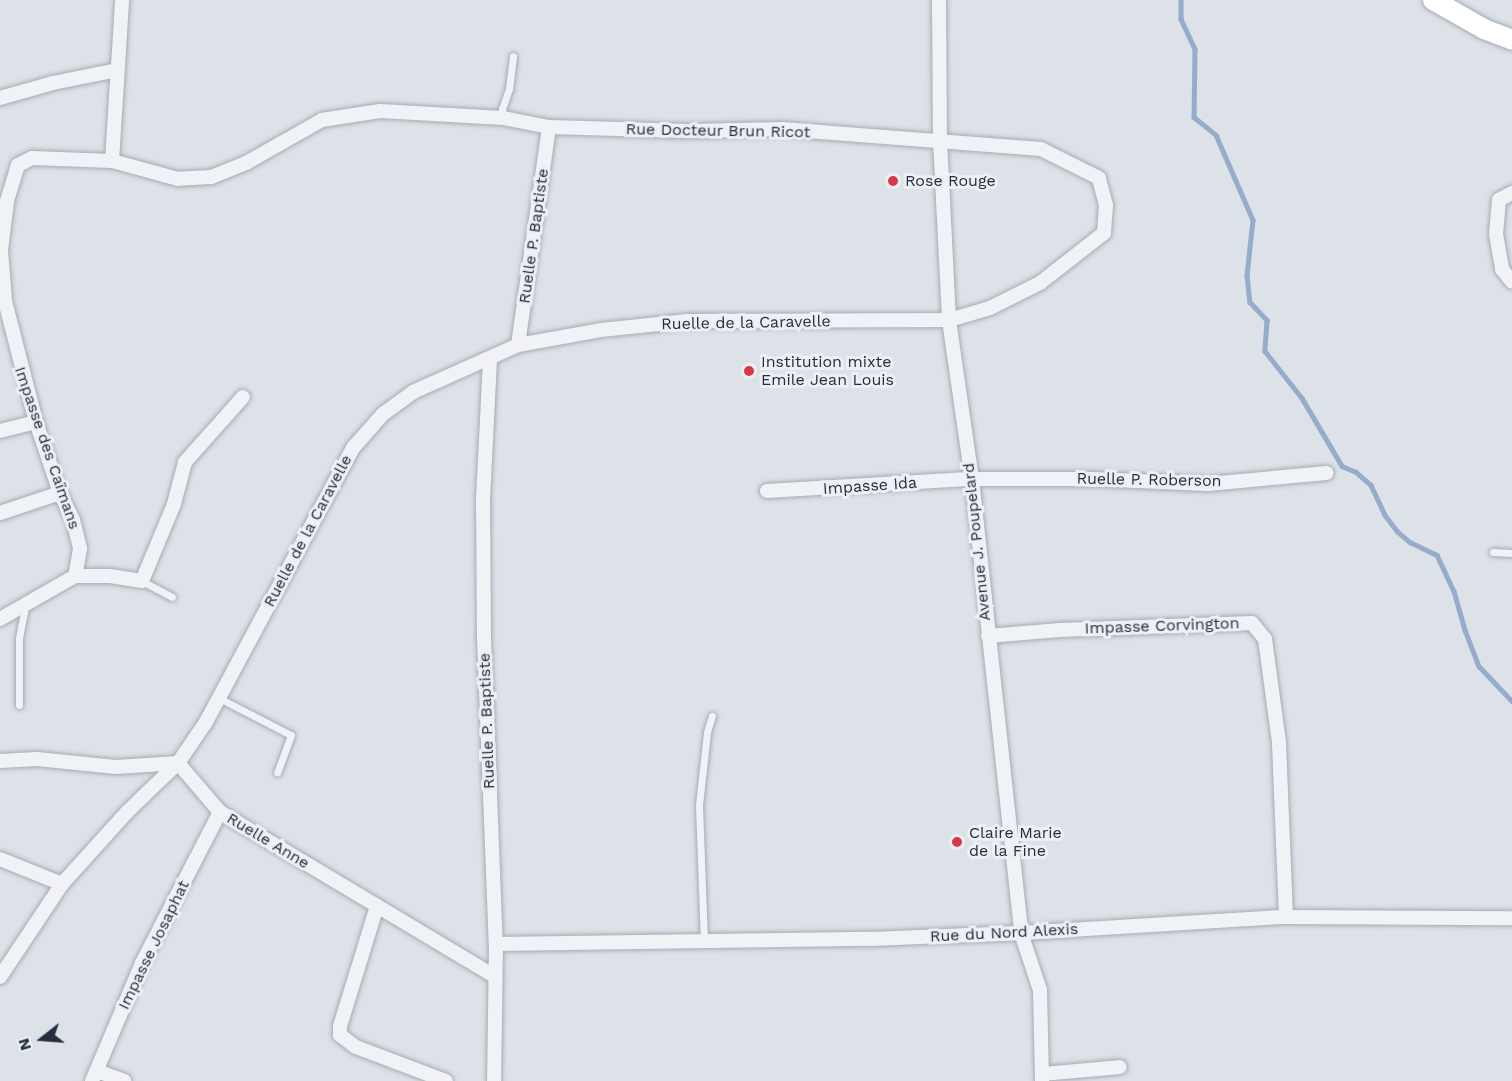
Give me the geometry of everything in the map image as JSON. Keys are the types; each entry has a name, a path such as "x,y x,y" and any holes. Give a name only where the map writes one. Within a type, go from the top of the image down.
{"main road":[{"path":"1433,0 1484,29 1512,40"}],"street":[{"path":"112,161 122,0"},
{"name":"Avenue J. Poupelard","path":"939,0 940,141 949,320 972,479 1021,933 1040,990 1042,1078"},
{"path":"0,98 53,83 117,70"},
{"name":"Rue Docteur Brun Ricot","path":"112,161 178,179 211,177 246,164 322,120 380,111 503,118 549,127 689,131 782,129 1041,148 1099,178 1106,205 1104,233 1040,283 990,308 949,320"},
{"name":"Ruelle P. Baptiste","path":"519,345 549,127"},
{"name":"Impasse des Caïmans","path":"75,576 80,549 73,520 60,493 36,422 4,301 1,250 7,202 18,165 32,158 112,161"},
{"path":"1512,193 1499,200 1496,234 1502,269 1512,282"},
{"name":"Ruelle de la Caravelle","path":"0,977 62,884 127,812 178,763 219,698 353,448 383,414 413,392 490,360 519,345 601,330 688,321 949,320"},
{"name":"Ruelle P. Baptiste","path":"490,360 483,496 484,603 496,944 495,1081"},
{"path":"0,619 75,576 110,576 142,581 174,504 185,462 243,398"},
{"path":"0,431 36,422"},
{"name":"Ruelle P. Roberson","path":"972,479 1092,479 1208,484 1326,473"},
{"name":"Impasse Ida","path":"767,491 972,479"},
{"path":"0,513 60,493"},
{"name":"Impasse Corvington","path":"988,636 1060,630 1252,623 1265,639 1279,742 1286,917"},
{"path":"0,761 37,759 116,767 178,763"},
{"name":"Ruelle Anne","path":"178,763 220,812 494,976"},
{"name":"Impasse Josaphat","path":"95,1076 142,963 220,812"},
{"path":"0,859 62,884"},
{"path":"377,906 340,1026 340,1035 356,1047 446,1081"},
{"name":"Rue du Nord Alexis","path":"496,944 704,942 1021,933 1286,917 1512,918"},
{"path":"1042,1078 1120,1067"},
{"path":"95,1076 124,1081"}],"lane":[{"path":"503,118 502,109 509,89 513,56"},
{"path":"1493,552 1512,553"},
{"path":"142,581 172,597"},
{"path":"18,705 19,638 26,606"},
{"path":"219,698 291,735 277,773"},
{"path":"704,942 699,805 707,732 712,716"}],"waterway":[{"path":"1181,0 1181,19 1195,49 1194,117 1216,135 1253,220 1247,275 1250,302 1267,320 1265,351 1302,398 1342,466 1356,472 1371,485 1385,515 1398,532 1410,542 1437,555 1454,591 1465,630 1479,666 1512,701"}],"place":[{"name":"Rose Rouge","path":"893,181"},
{"name":"Institution mixte Emile Jean Louis","path":"749,371"},
{"name":"Claire Marie de la Fine","path":"957,842"}]}
